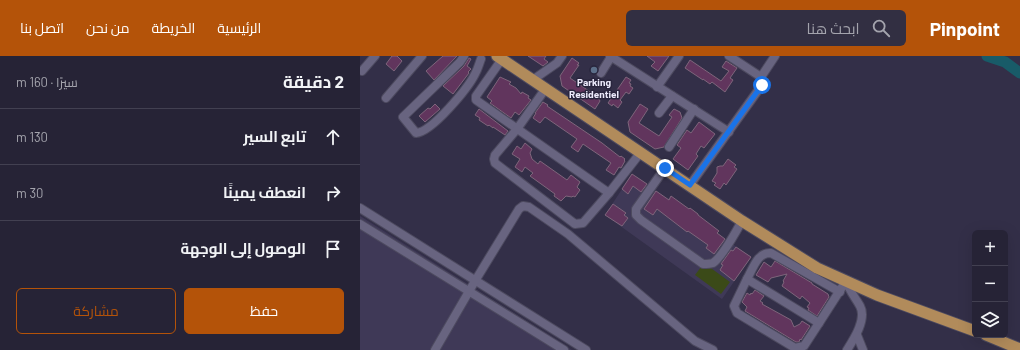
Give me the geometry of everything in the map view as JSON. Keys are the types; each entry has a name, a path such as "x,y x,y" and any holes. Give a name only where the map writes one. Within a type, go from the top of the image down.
{"main road":[{"path":"500,58 534,79 742,221 817,268 877,295 972,330"},
{"path":"993,338 1018,349"}],"street":[{"path":"362,71 375,56"},
{"path":"386,98 422,56"},
{"path":"464,56 460,62 403,117 416,133 426,130 457,100 476,73 480,57"},
{"path":"534,79 556,63 562,56"},
{"path":"601,73 610,56 729,132"},
{"path":"657,87 679,56"},
{"path":"690,185 762,85 763,81 760,77 729,56"},
{"path":"760,77 775,56"},
{"path":"500,58 475,98 476,100 609,193"},
{"path":"546,88 517,129 495,155 494,159 495,163 575,224 582,223 609,193 641,152"},
{"path":"659,113 672,96"},
{"path":"669,147 694,109"},
{"path":"665,168 636,209 636,215 704,264 714,262 730,242 742,221"},
{"path":"435,350 519,209 523,206 529,206 568,234 695,341 713,350"},
{"path":"360,208 586,350"},
{"path":"360,224 564,350"},
{"path":"840,292 771,253 765,253 760,255 734,306 736,313 795,348 804,346 840,292 846,281"},
{"path":"747,279 818,323"},
{"path":"846,281 849,291 861,307 861,320 857,335 847,350"},
{"path":"857,335 863,350"}],"shaded area":[{"path":"632,174 668,199 671,196 688,209 690,208 698,214 698,216 719,231 717,233 751,257 722,299 605,215"},
{"path":"360,216 450,273 572,350 360,350"}],"green space":[{"path":"704,263 730,282 721,294 695,275"}],"building":[{"path":"392,56 397,56 402,61 394,71 386,64"},
{"path":"443,56 457,56 434,80 426,71"},
{"path":"528,56 546,56 544,59 548,62 543,66"},
{"path":"647,56 669,56 658,71 651,66 655,62"},
{"path":"469,58 471,59 467,66 471,69 453,94 443,86 464,66"},
{"path":"572,58 579,63 577,65 579,65 570,78 599,98 600,101 595,109 562,86 560,76"},
{"path":"690,60 721,81 729,71 722,67 726,61 737,68 730,78 733,80 725,92 712,82 710,84 685,68"},
{"path":"500,77 511,82 509,84 516,88 521,94 522,92 529,96 528,98 531,100 519,115 515,112 511,118 490,103 492,101 487,97"},
{"path":"626,77 631,80 629,83 633,88 629,94 626,92 620,100 622,102 618,108 613,104 612,106 608,103"},
{"path":"543,102 620,157 621,156 625,159 621,168 619,167 614,175 606,170 611,163 583,144 578,152 571,147 577,139 545,117 540,123 533,118"},
{"path":"435,104 440,109 425,122 419,116"},
{"path":"640,104 648,109 639,123 659,136 672,117 669,115 674,109 680,112 682,118 664,147 655,149 630,132 628,122"},
{"path":"479,109 508,131 505,135 479,120 480,118 475,115"},
{"path":"699,122 715,134 704,148 701,146 696,154 698,156 688,170 673,159 681,148 677,145 687,130 691,133"},
{"path":"525,143 532,149 530,153 532,159 538,164 540,161 567,180 571,175 580,182 577,187 580,190 575,197 566,196 561,201 554,196 555,194 530,176 533,173 525,167 522,172 515,167 520,159 512,154 517,146 521,149"},
{"path":"728,159 736,165 734,167 737,169 726,185 724,183 720,189 714,185 716,183 712,181 717,173 717,167 723,166"},
{"path":"632,174 647,184 641,192 633,186 628,194 622,189"},
{"path":"656,191 669,200 671,196 689,209 690,208 719,231 717,233 725,239 714,254 706,248 708,245 688,231 687,232 657,209 653,215 644,209"},
{"path":"613,204 626,213 624,215 628,218 622,226 605,215"},
{"path":"736,247 751,257 734,281 720,270 723,265 721,264 731,250 733,251"},
{"path":"775,261 828,294 829,297 817,316 808,310 809,308 807,307 810,303 802,296 800,299 782,286 787,274 771,278 768,282 756,275 764,262 771,267"},
{"path":"755,290 764,296 760,301 763,303 762,304 791,320 794,327 802,321 810,326 799,342 796,342 745,311 747,307 742,302 747,293 750,295"}],"waterway":[{"path":"987,56 1005,62 1020,73"}],"place":[{"name":"Parking Residentiel","path":"594,70"}],"route":[{"path":"665,168 690,185 762,85"}]}
